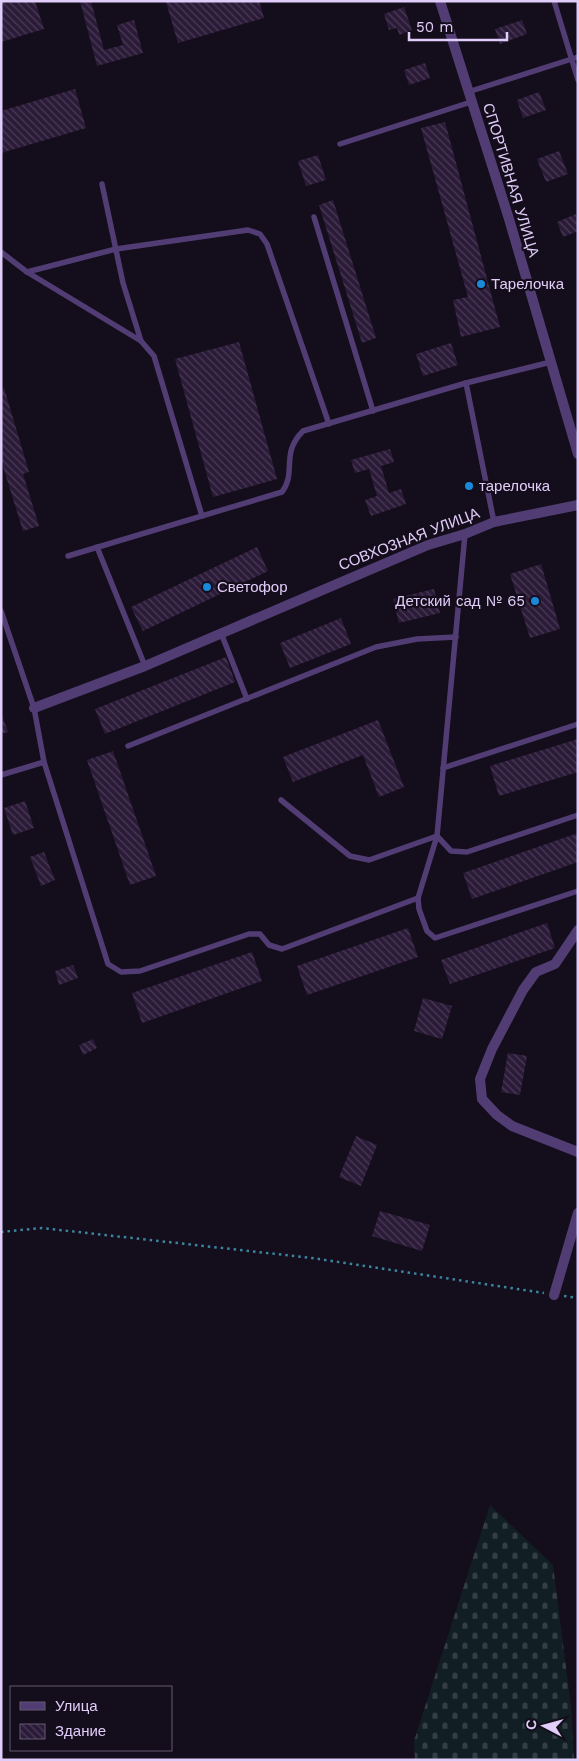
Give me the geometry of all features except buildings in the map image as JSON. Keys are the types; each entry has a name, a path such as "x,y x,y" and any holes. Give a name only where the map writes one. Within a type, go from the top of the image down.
{"street":[{"name":"СПОРТИВНАЯ УЛИЦА","path":"440,1 578,454"},
{"name":"СОВХОЗНАЯ УЛИЦА","path":"34,708 145,666 428,545 465,534 494,522 578,505"},
{"path":"578,930 555,964 536,972 523,990 492,1049 480,1079 482,1099 497,1115 512,1126 578,1152"},
{"path":"554,1295 578,1212"}],"lane":[{"path":"554,1 574,58 578,80"},
{"path":"340,144 574,58"},
{"path":"102,184 123,283 141,342"},
{"path":"314,217 373,411"},
{"path":"27,272 116,249 248,230 260,234 267,244 328,424"},
{"path":"1,252 27,272 141,342 154,356 202,516"},
{"path":"68,556 282,492 289,483 288,460 293,441 303,431 466,383 551,362"},
{"path":"466,383 494,522"},
{"path":"465,534 437,836 418,898 419,909 427,931 435,938 578,891"},
{"path":"97,547 145,666"},
{"path":"1,611 34,708 44,762 108,964 121,972 140,971 249,934 260,934 269,945 282,949 418,898"},
{"path":"221,633 247,699"},
{"path":"128,746 376,646 416,639 456,637"},
{"path":"443,768 578,724"},
{"path":"1,774 44,762"},
{"path":"281,800 350,856 369,860 437,836"},
{"path":"437,836 451,851 467,852 578,814"}],"path":[{"path":"1,1232 42,1228 312,1258 578,1298"}],"green space":[{"path":"490,1505 553,1565 571,1706 574,1760 415,1760 414,1741"}],"place":[{"name":"Тарелочка","path":"481,284"},
{"name":"тарелочка","path":"469,486"},
{"name":"Светофор","path":"207,587"},
{"name":"Детский сад № 65","path":"535,601"}]}
